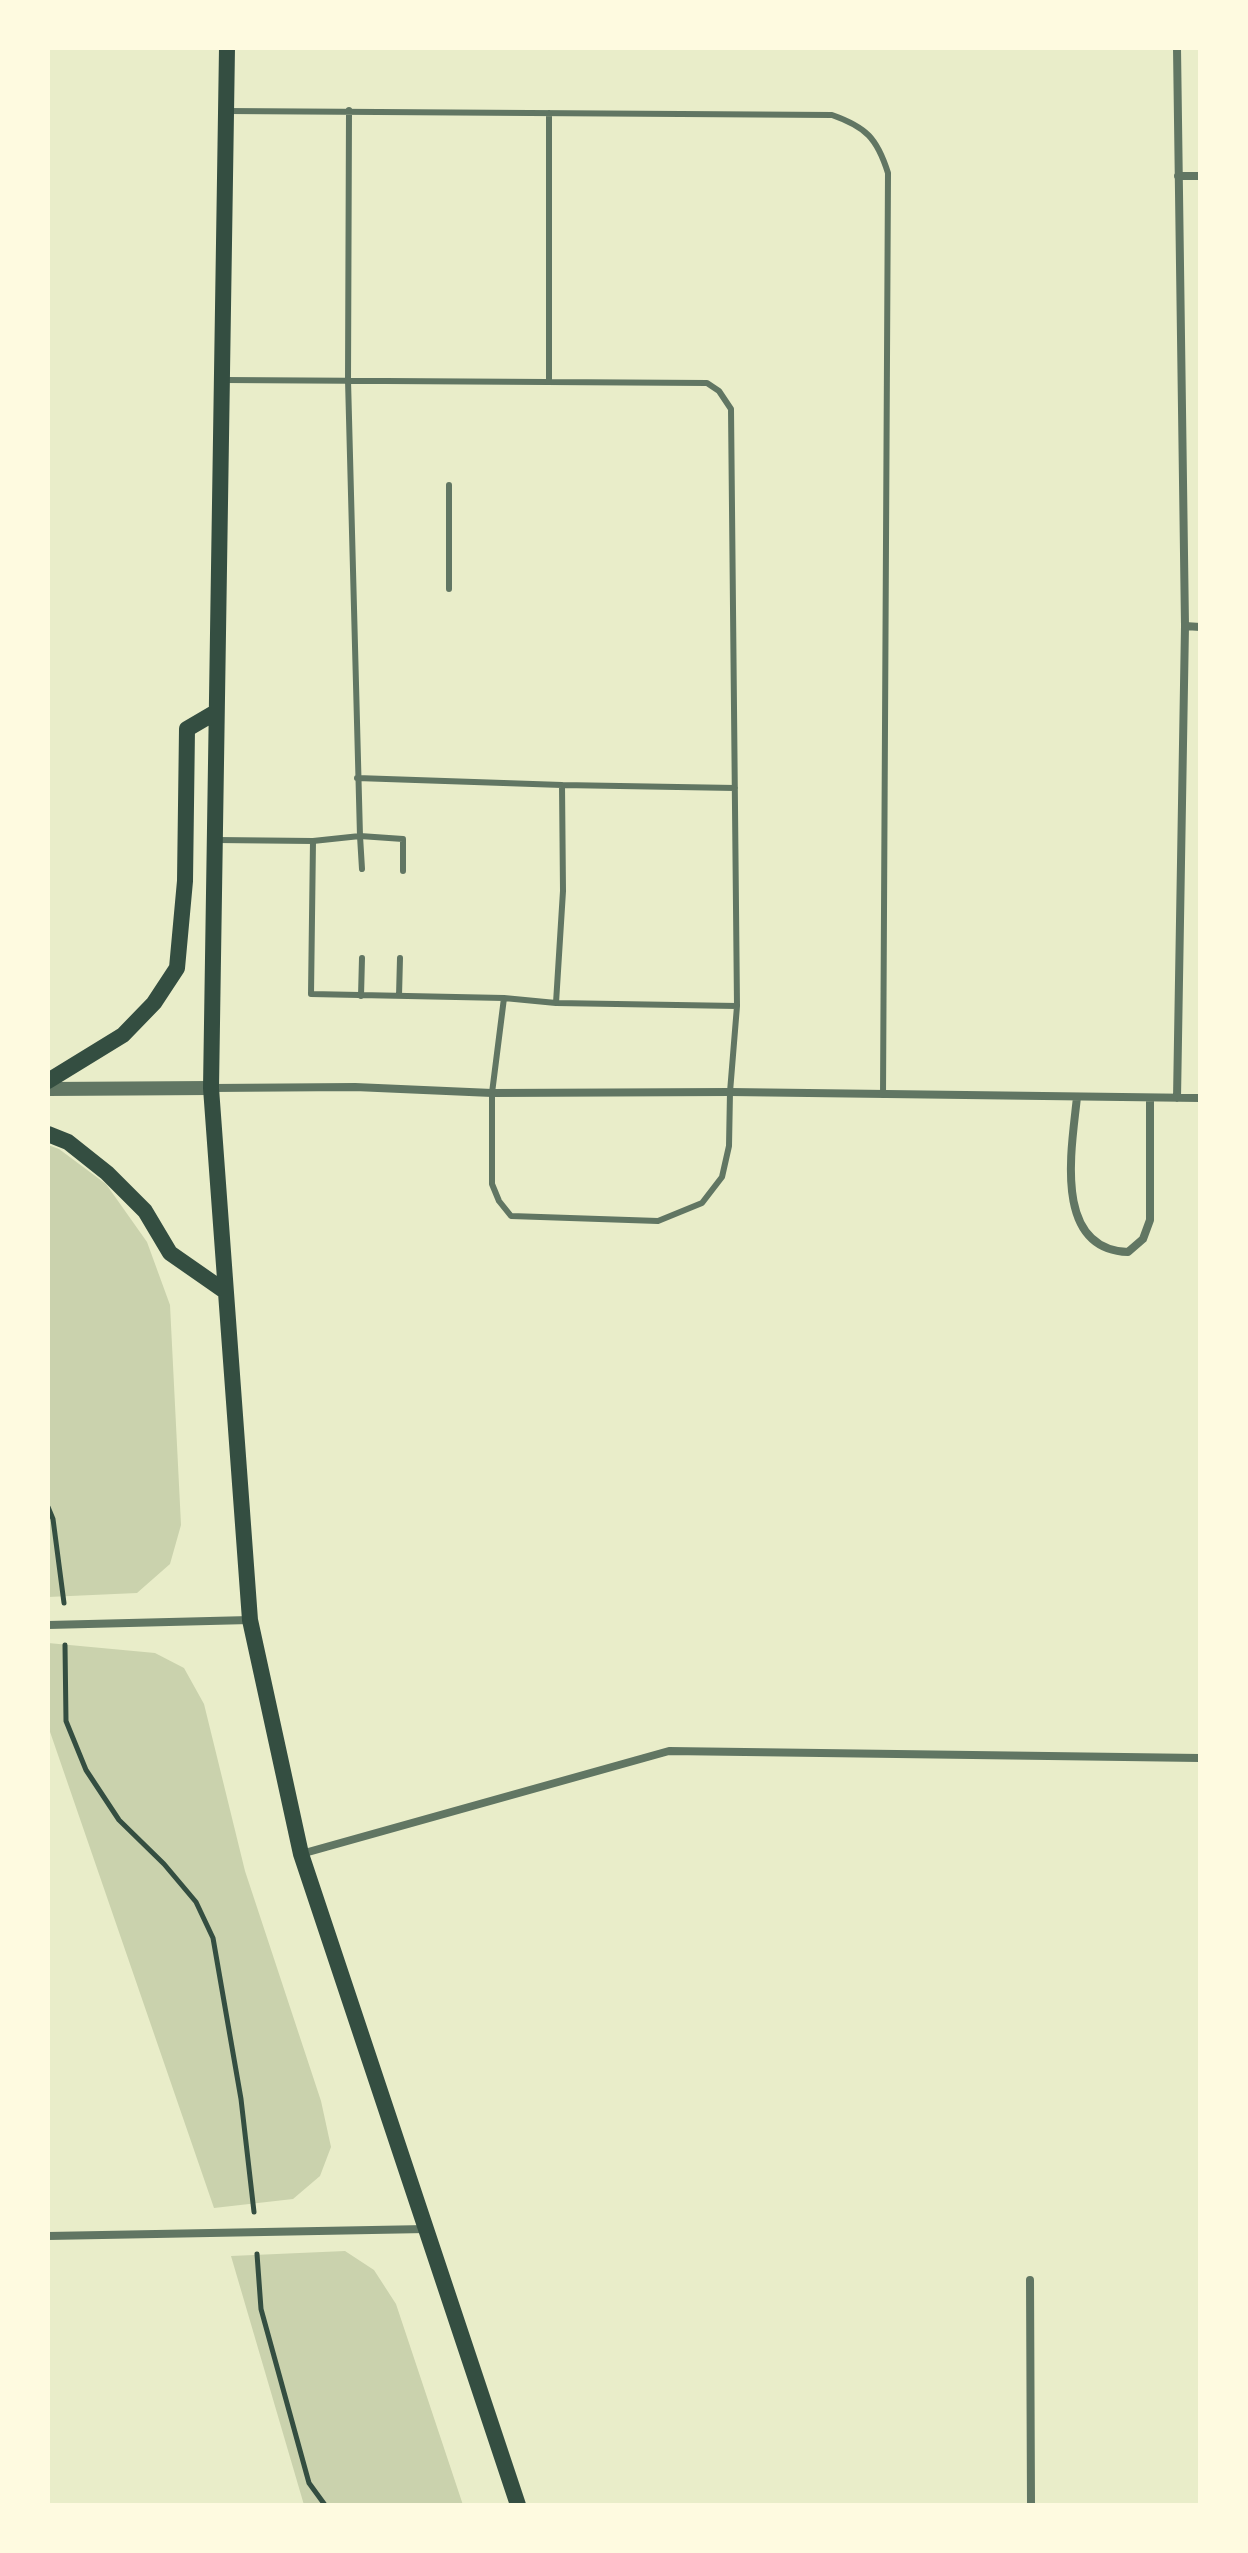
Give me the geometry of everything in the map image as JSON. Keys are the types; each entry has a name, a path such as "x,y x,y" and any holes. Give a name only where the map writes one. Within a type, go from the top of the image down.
{"main road":[{"path":"227,48 211,1088 250,1620 301,1854 518,2505"},
{"path":"48,1081 123,1035 154,1003 177,968 185,881 187,729 216,712"},
{"path":"48,1134 68,1142 107,1173 145,1211 170,1253 226,1292"}],"street":[{"path":"1177,48 1185,626 1177,1098"},
{"path":"1178,176 1200,176"},
{"path":"1185,626 1200,627"},
{"path":"48,1089 355,1087 492,1093 730,1092 1200,1098"},
{"path":"1077,1097 1070,1196 1079,1219 1097,1243 1111,1251 1128,1252 1143,1239 1150,1220 1150,1098"},
{"path":"48,1625 250,1620"},
{"path":"301,1854 669,1751 1200,1758"},
{"path":"48,2236 427,2229"},
{"path":"1030,2280 1031,2505"}],"lane":[{"path":"349,110 348,380 362,869"},
{"path":"226,111 832,115 858,124 882,155 888,173 883,1095"},
{"path":"549,113 549,380"},
{"path":"222,380 707,383 719,391 731,409 737,1006 729,1146 722,1177 702,1203 658,1221 511,1216 499,1201 492,1184 492,1093 504,998"},
{"path":"449,485 449,589"},
{"path":"357,778 735,788"},
{"path":"556,1003 563,891 562,785"},
{"path":"214,840 313,841 360,836 403,839 403,871"},
{"path":"313,841 311,994 737,1006"},
{"path":"361,996 362,958"},
{"path":"399,996 400,958"}],"path":[{"path":"48,1507 53,1519 64,1596"},
{"path":"65,1650 66,1721 86,1770 119,1820 164,1864 196,1902 213,1938 241,2099 253,2200"},
{"path":"258,2258 261,2309 309,2483 325,2505"}],"green space":[{"path":"48,1145 59,1149 106,1184 147,1242 170,1305 181,1525 170,1564 137,1593 48,1597"},
{"path":"48,1643 155,1653 184,1668 204,1704 245,1871 321,2101 331,2147 320,2176 293,2199 214,2208 48,1726"},
{"path":"345,2251 374,2270 396,2304 463,2505 304,2505 231,2256"}]}
